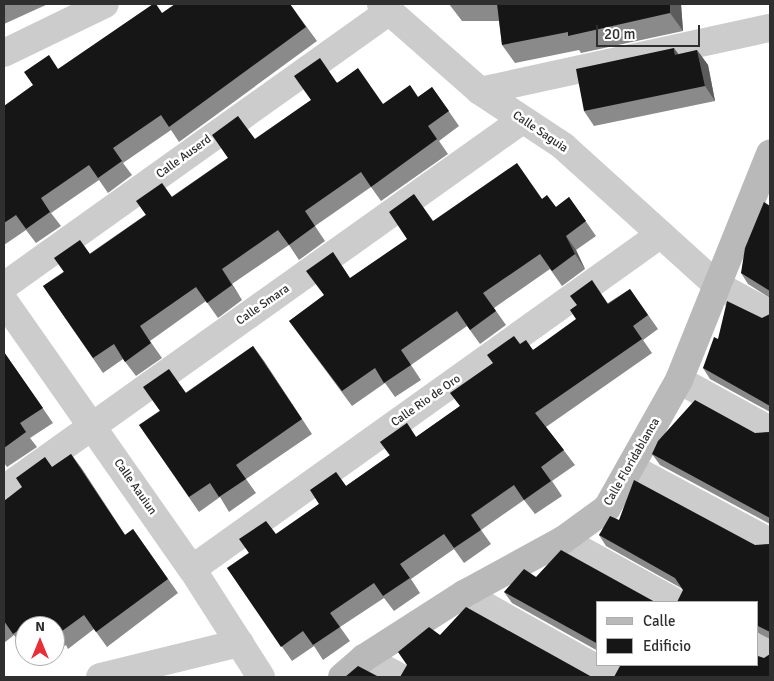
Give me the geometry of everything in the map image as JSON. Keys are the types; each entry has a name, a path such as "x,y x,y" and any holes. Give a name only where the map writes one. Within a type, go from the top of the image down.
{"street":[{"path":"4,53 104,4"},
{"name":"Calle Saguia","path":"385,7 480,91 563,146 717,285 770,314"},
{"name":"Calle Auserd","path":"4,286 385,7"},
{"path":"480,91 770,28"},
{"name":"Calle Smara","path":"4,489 522,120"},
{"name":"Calle Floridablanca","path":"342,677 364,658 464,594 563,540 607,508 679,380 717,285 764,195 770,154"},
{"name":"Calle Rio de Oro","path":"192,569 661,234"},
{"name":"Calle Aauiun","path":"4,301 192,569 261,677"},
{"path":"679,380 770,430"},
{"path":"630,467 770,542"},
{"path":"563,540 673,601"},
{"path":"464,594 612,677"},
{"path":"100,677 240,643"},
{"path":"364,658 399,677"}],"building":[{"path":"153,4 156,4 162,13 175,4 290,4 306,27 169,127 161,115 113,148 122,161 98,178 89,165 41,198 50,212 26,229 16,215 4,223 4,106 33,85 24,72 49,55 58,69"},
{"path":"497,4 670,4 670,13 568,36 568,32 502,45"},
{"path":"674,48 675,55 697,50 705,86 584,111 576,69"},
{"path":"320,58 337,83 358,68 383,104 410,85 418,97 432,87 449,111 428,126 437,139 371,187 361,172 305,211 315,226 289,245 278,230 222,269 232,285 207,303 196,287 140,326 151,343 125,362 114,344 93,358 43,286 64,272 54,258 80,240 90,254 146,215 136,201 162,183 172,197 228,158 212,135 238,116 255,139 311,100 294,76"},
{"path":"517,163 542,199 547,195 556,207 569,197 586,221 566,236 575,254 552,271 540,254 483,293 496,311 470,330 457,311 401,350 411,365 384,383 375,368 342,391 289,321 324,295 306,271 333,252 350,278 407,239 389,212 414,194 433,221"},
{"path":"764,202 770,206 770,291 741,273 745,248"},
{"path":"592,280 608,304 630,289 648,315 633,326 642,339 535,413 564,450 541,467 551,481 524,500 514,485 471,515 481,530 454,548 444,534 400,564 410,578 383,596 374,583 330,613 340,627 313,645 303,631 281,647 227,568 249,553 239,539 266,521 276,534 319,504 310,490 336,472 346,486 390,455 380,442 407,423 416,437 460,406 450,393 493,363 487,355 514,336 520,344 526,340 533,350 576,319 570,310 577,305 570,296"},
{"path":"727,301 762,318 770,314 770,406 703,368 714,337 718,339"},
{"path":"253,346 302,419 236,465 246,479 219,497 210,483 189,497 139,425 160,411 143,387 169,369 186,393"},
{"path":"4,352 43,408 20,423 26,432 4,448"},
{"path":"695,400 755,433 770,432 770,518 652,454 658,441"},
{"path":"71,454 125,535 133,529 168,579 96,632 84,615 65,629 65,616 15,616 15,633 13,634 4,621 4,501 22,487 16,478 45,457 52,467"},
{"path":"634,480 755,545 770,544 770,632 759,626 759,601 678,601 683,590 675,578 599,535 610,516 619,520"},
{"path":"561,550 653,601 596,601 596,643 504,592 524,569 536,577"},
{"path":"466,607 592,677 400,677 407,665 398,652 429,627 440,635"},
{"path":"770,654 770,677 614,677 620,666 759,666 759,656 764,658"},
{"path":"358,666 379,677 345,677"}]}
